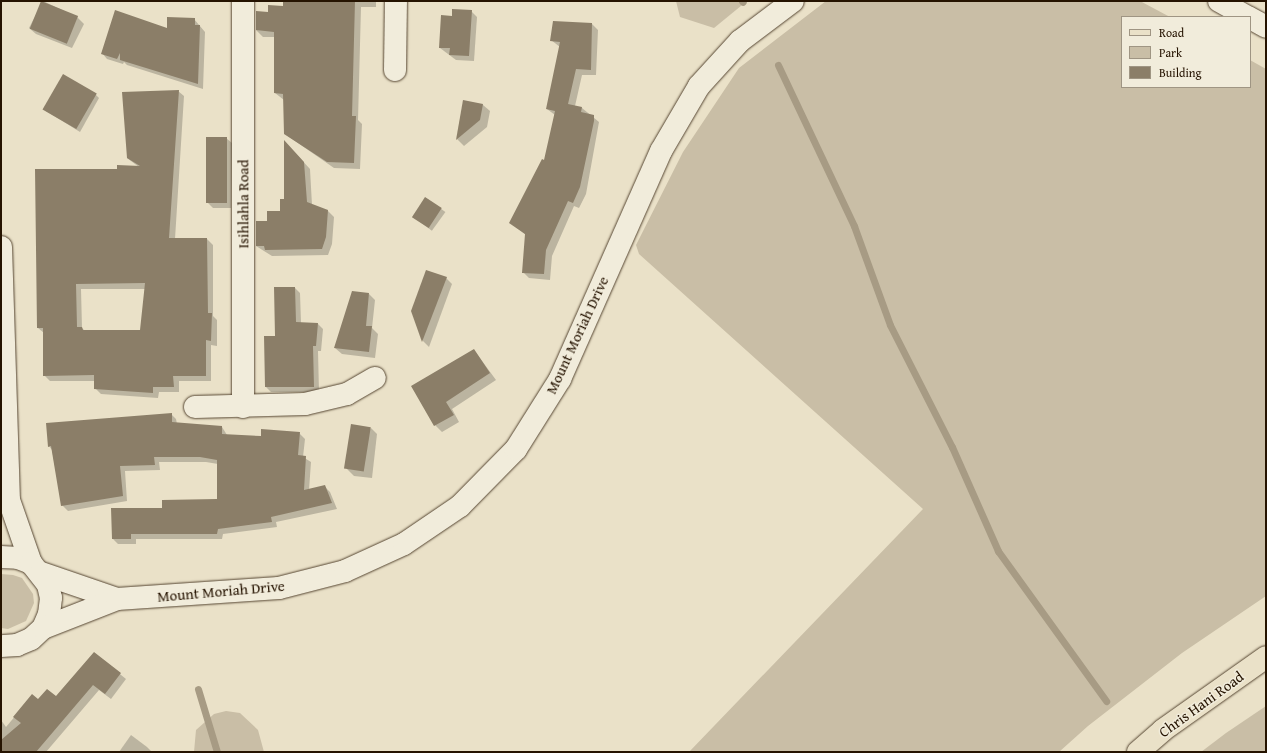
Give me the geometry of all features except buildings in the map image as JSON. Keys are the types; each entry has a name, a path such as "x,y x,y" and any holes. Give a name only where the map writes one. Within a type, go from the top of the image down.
{"main road":[{"name":"Chris Hani Road","path":"1138,752 1163,730 1266,657"}],"street":[{"name":"Isihlahla Road","path":"243,1 243,407"},
{"path":"396,1 396,70"},
{"name":"Mount Moriah Drive","path":"43,628 117,599 279,588 345,571 404,544 460,506 516,449 560,379 661,151 699,86 740,41 793,1"},
{"path":"1219,1 1247,16"},
{"path":"1251,18 1266,27"},
{"path":"1,247 5,496 36,568"},
{"path":"194,407 285,406 328,401 346,394 375,378"},
{"name":"Mount Moriah Drive","path":"1,557 18,558 36,568 117,599"},
{"name":"Mount Moriah Drive","path":"1,646 17,645 31,639 43,628 50,614 51,598 48,585 36,568"}],"green space":[{"path":"676,1 747,1 714,28 680,17"},
{"path":"826,1 1140,1 1168,16 1121,16 1121,88 1251,88 1251,61 1266,69 1266,596 1182,653 1088,726 1059,752 689,752 923,509 639,254 636,245 683,152 739,68"},
{"path":"1,574 13,575 22,578 33,594 34,603 26,621 8,629 1,628"},
{"path":"1266,706 1266,752 1201,752 1226,733"},
{"path":"226,711 240,713 258,730 264,752 194,752 196,730 214,714"}],"waterway":[{"path":"778,65 854,226 890,325 952,447 998,551 1106,701"},
{"path":"198,689 217,752"}]}
